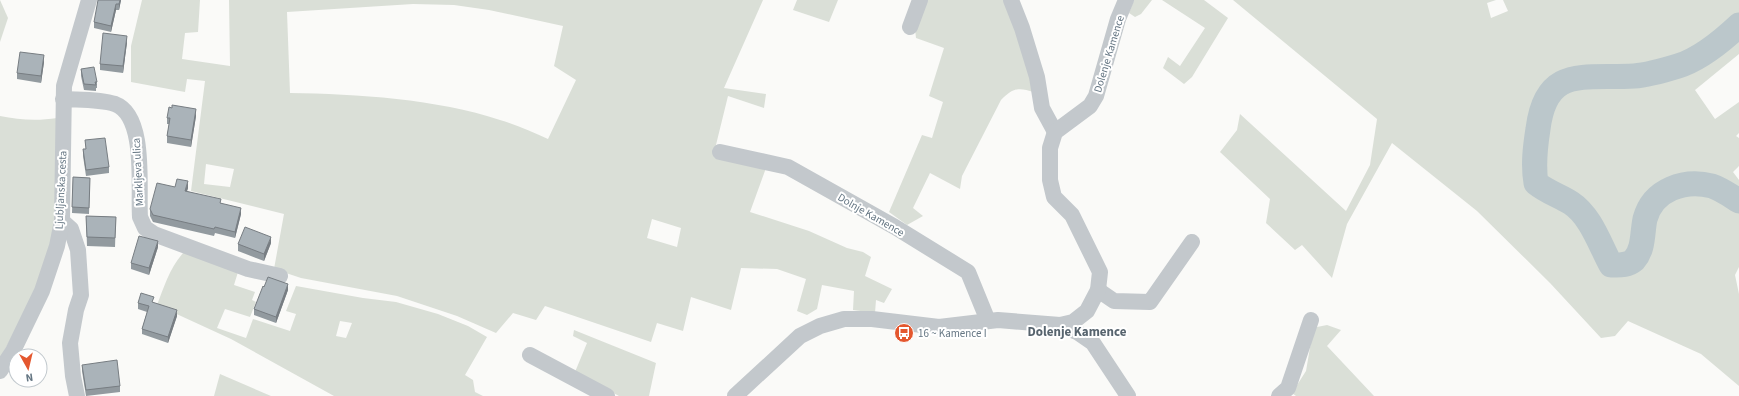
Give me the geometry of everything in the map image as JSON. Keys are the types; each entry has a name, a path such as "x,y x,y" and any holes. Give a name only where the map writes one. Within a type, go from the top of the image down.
{"street":[{"name":"Ljubljanska cesta","path":"0,371 13,351 42,291 57,246 62,222 64,86 89,0"},
{"path":"910,27 920,0"},
{"path":"735,396 800,336 820,326 844,319 872,319 939,327 998,320 1060,325 1073,322 1087,311 1098,290 1100,272 1072,215 1054,197 1050,180 1050,148 1055,132 1042,108 1037,77 1022,28 1011,0"},
{"name":"Dolenje Kamence","path":"1055,132 1090,106 1096,96 1118,19 1126,0"},
{"name":"Markljeva ulica","path":"63,99 105,102 117,105 125,110 133,122 138,142 140,217 145,228 154,234 248,270 280,276"},
{"name":"Dolnje Kamence","path":"720,152 788,167 894,227 968,272 988,321"},
{"path":"62,222 71,229 78,250 81,295 76,310 70,343 73,376 77,396"},
{"path":"1098,290 1114,301 1150,302 1192,242"},
{"path":"1087,311 1093,343 1127,396"},
{"path":"1279,396 1288,388 1312,320"},
{"path":"1060,325 1077,332 1093,343"},
{"path":"530,355 608,396"}],"shaded area":[{"path":"0,0 8,18 0,42"},
{"path":"142,0 200,0 198,32 185,33 182,59 230,66 229,0 763,0 724,88 766,94 764,108 728,96 714,153 766,168 750,212 809,231 847,248 863,252 871,257 865,276 892,289 884,303 876,300 875,313 853,310 854,291 822,285 817,309 807,315 797,311 806,279 777,269 741,268 731,310 691,297 683,331 657,323 651,342 545,306 536,320 513,313 496,333 457,316 397,296 301,278 274,269 284,214 191,191 205,81 187,79 185,92 131,82 131,46","holes":["413,4 454,5 489,10 563,26 554,66 576,80 548,139 506,122 476,113 424,102 369,96 290,93 287,12","206,164 234,169 230,187 204,184","652,219 681,228 677,247 647,238"]},
{"path":"797,0 838,0 829,22 793,10"},
{"path":"924,0 1007,0 1034,92 1020,89 1012,91 1001,100 962,176 960,189 930,173 913,208 923,216 907,225 889,212 922,135 932,138 943,102 929,96 944,48 916,38 915,29"},
{"path":"1134,0 1152,0 1141,14 1135,17 1129,13"},
{"path":"1162,0 1204,0 1228,18 1192,77 1184,84 1163,68 1168,57 1180,66 1205,28"},
{"path":"1233,0 1496,0 1487,3 1491,18 1508,11 1503,0 1739,0 1739,15 1690,54 1672,62 1658,65 1583,73 1553,84 1543,94 1537,107 1529,152 1529,172 1533,185 1541,194 1546,198 1564,206 1574,214 1588,234 1608,271 1619,271 1626,269 1636,262 1649,240 1654,208 1658,203 1673,194 1682,191 1701,189 1709,190 1722,196 1739,211 1739,267 1735,275 1739,294 1739,386 1701,354 1628,321 1615,336 1601,338 1550,283 1477,211 1392,143 1347,224 1332,278 1302,245 1295,250 1266,223 1270,199 1220,152 1237,130 1240,114 1346,211 1370,165 1377,119"},
{"path":"1739,30 1739,54 1695,90 1715,119 1739,102 1739,133 1736,136 1739,138 1739,166 1733,172 1739,180 1739,192 1725,183 1704,179 1680,180 1663,186 1656,190 1644,204 1640,215 1640,233 1638,241 1631,255 1628,259 1614,259 1603,234 1587,210 1574,199 1553,189 1542,180 1539,173 1538,163 1541,138 1547,112 1554,94 1577,80 1653,78 1682,72 1712,54"},
{"path":"0,116 28,120 57,118 57,214 37,289 0,359"},
{"path":"184,252 238,272 234,285 255,292 252,300 256,302 250,317 225,309 217,328 246,338 253,319 290,331 296,314 286,311 296,286 363,298 396,302 438,314 468,326 487,337 465,375 473,380 475,392 483,396 334,396 231,339 157,305 168,277","holes":["340,321 352,323 346,338 336,336"]},
{"path":"1327,325 1341,330 1327,346 1374,396 1296,396 1292,393 1306,371 1313,330 1317,327"},
{"path":"574,330 656,363 649,396 619,396 575,372 587,343 573,336"},
{"path":"220,374 271,396 214,396"}],"building":[{"path":"98,0 120,0 119,4 116,4 111,26 94,22"},
{"path":"103,33 127,36 123,66 100,64"},
{"path":"20,52 44,55 41,76 17,73"},
{"path":"94,67 97,82 95,82 96,85 84,84 81,69"},
{"path":"172,105 196,109 191,140 167,136 170,118 167,118 169,107 172,108"},
{"path":"105,138 109,167 86,170 83,149 86,149 85,140"},
{"path":"73,177 90,178 89,208 72,207"},
{"path":"177,179 188,181 185,191 221,199 220,203 241,208 235,232 215,227 214,229 153,215 150,209 157,183 175,187"},
{"path":"86,216 116,217 115,238 87,237"},
{"path":"245,227 271,237 264,254 238,244"},
{"path":"139,236 158,241 149,268 131,263"},
{"path":"268,277 288,284 276,317 254,309"},
{"path":"141,293 154,297 152,302 177,310 168,337 142,329 149,306 138,303"},
{"path":"117,360 120,386 86,390 82,365"}],"waterway":[{"path":"1739,25 1710,49 1694,59 1678,66 1634,76 1584,77 1570,80 1559,85 1549,94 1542,108 1535,150 1536,183 1571,203 1584,215 1590,223 1611,265 1626,264 1634,260 1640,251 1645,219 1649,209 1655,200 1671,189 1681,185 1702,184 1712,186 1739,201"}],"place":[{"name":"16 ~ Kamence I","path":"904,333"}],"district":[{"name":"Dolenje Kamence","path":"1077,332"}]}
